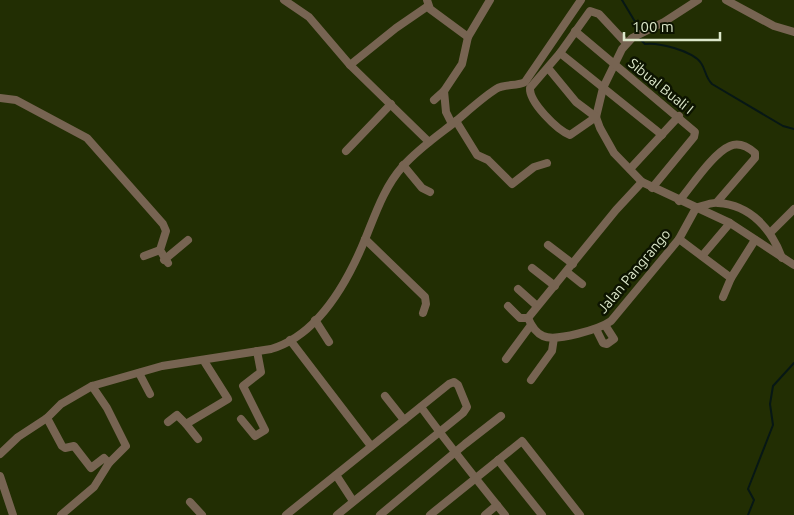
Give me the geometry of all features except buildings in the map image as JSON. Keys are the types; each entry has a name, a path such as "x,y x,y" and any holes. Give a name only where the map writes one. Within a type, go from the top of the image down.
{"street":[{"path":"284,0 309,17 350,65 429,142"},
{"path":"434,100 444,91 462,64 468,37 490,0"},
{"path":"0,454 18,437 47,418 61,404 92,386 162,366 204,361 281,346 290,340 315,320 338,290 366,239 384,194 403,165 496,88 525,82 581,0"},
{"path":"626,43 594,11 590,11 560,53 530,88 529,94 546,116 570,135 596,117 604,88 614,64 626,43 686,2 698,0"},
{"path":"726,0 766,22 794,32"},
{"path":"350,65 427,3 451,26 468,37"},
{"name":"Sibual Buali I","path":"575,31 692,128 694,137 652,188"},
{"path":"560,53 662,135"},
{"path":"548,68 576,102 596,117 606,141 642,182 680,202 730,223 794,265"},
{"path":"444,91 446,112 477,155 488,160 512,184 534,167 547,163"},
{"path":"0,98 16,100 87,138 163,224 166,232 160,250 166,262 188,240"},
{"path":"346,151 391,104"},
{"path":"630,169 679,116"},
{"path":"680,202 726,149 738,144 746,147 755,153 755,158 717,202"},
{"path":"403,165 410,176 430,192"},
{"path":"506,359 537,306 567,272 616,210 642,182"},
{"path":"696,208 717,202 732,205 744,211 771,232 782,258"},
{"name":"Jalan Pangrango","path":"554,338 596,329 611,321 679,239 696,208"},
{"path":"771,232 794,209"},
{"path":"702,256 730,223"},
{"path":"366,239 425,297 426,304 423,313"},
{"path":"679,239 731,278"},
{"path":"724,297 731,278 755,240"},
{"path":"548,246 573,264"},
{"path":"144,256 160,250"},
{"path":"532,268 555,286"},
{"path":"567,272 582,284"},
{"path":"518,289 537,306"},
{"path":"508,306 520,318 530,319 542,336 554,338 552,350 531,380"},
{"path":"315,320 329,342"},
{"path":"596,329 603,343 607,344 614,339 605,325"},
{"path":"290,340 371,446"},
{"path":"241,419 255,436 264,430 243,386 261,372 257,351"},
{"path":"186,424 228,399 204,361"},
{"path":"139,373 150,394"},
{"path":"286,515 449,384 454,382 458,385 467,407 337,515"},
{"path":"61,515 94,487 109,463 126,446 107,408 92,386"},
{"path":"385,396 404,420"},
{"path":"421,407 455,451 460,462 476,478 505,515"},
{"path":"168,422 177,415 198,439"},
{"path":"380,515 455,451 501,416"},
{"path":"47,418 62,446 65,448 75,447 91,468 104,458 109,463"},
{"path":"430,515 522,441 577,514"},
{"path":"498,460 542,515"},
{"path":"336,475 353,501"},
{"path":"0,476 13,515"},
{"path":"190,502 202,515"},
{"path":"485,515 497,505"}],"waterway":[{"path":"622,0 640,30"},
{"path":"639,38 645,44 666,46 691,55 701,63 712,84 783,126 794,129"},
{"path":"748,515 754,500 748,489 773,425 770,404 773,386 794,363"}]}
